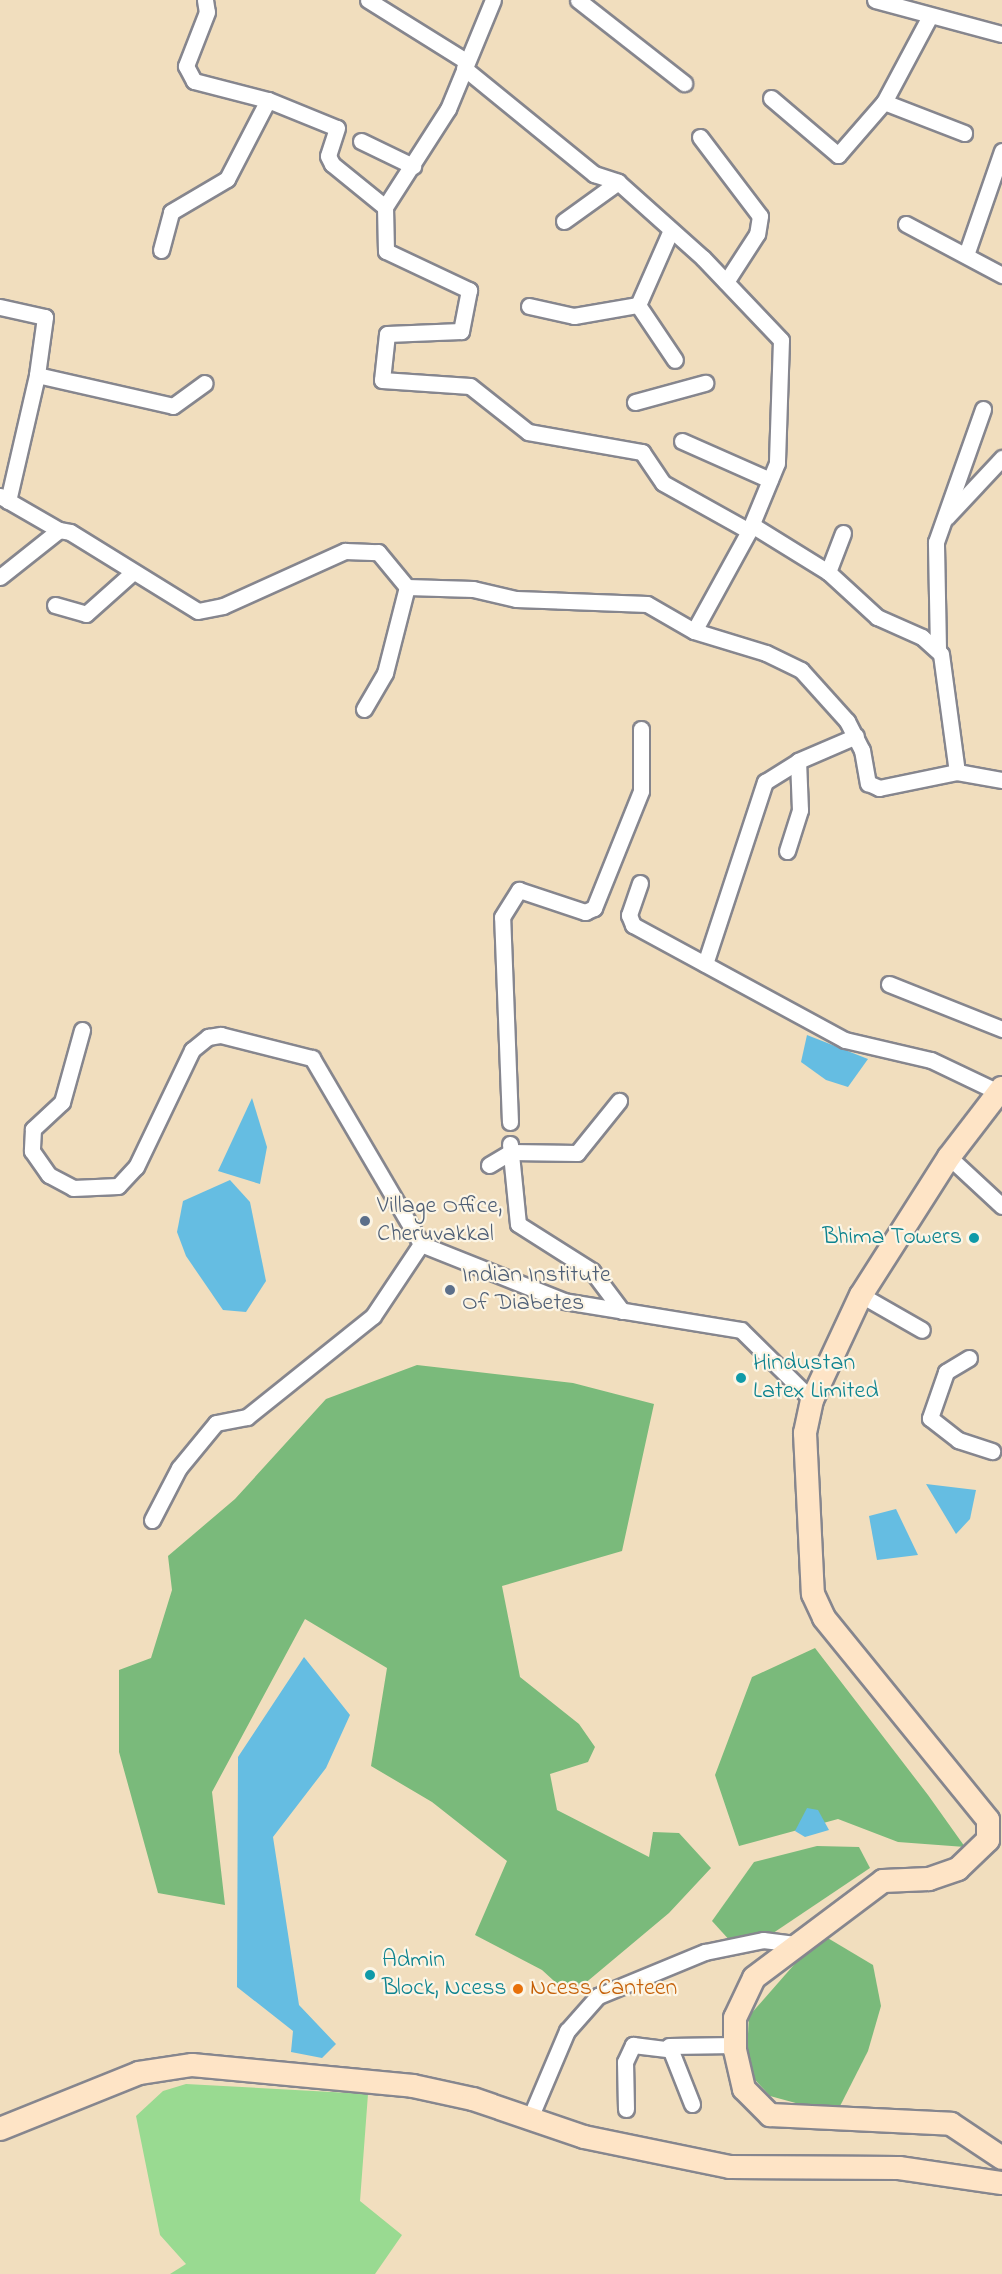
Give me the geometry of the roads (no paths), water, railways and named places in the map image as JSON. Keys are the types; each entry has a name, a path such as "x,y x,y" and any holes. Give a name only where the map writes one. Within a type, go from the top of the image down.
{"main road":[{"path":"1000,1090 949,1157 861,1294 812,1400 805,1433 813,1594 824,1618 988,1820 988,1840 958,1869 929,1879 883,1881 754,1978 735,2018 735,2045 744,2090 770,2115 951,2124 1002,2158"},
{"path":"0,2129 139,2073 192,2065 413,2086 530,2118 584,2137 730,2168 899,2168 1002,2183"}],"street":[{"path":"205,0 207,12 186,66 194,81 268,100 337,128 328,156 332,164 385,207"},
{"path":"368,0 465,65 594,174 618,182 726,282 781,340 777,463 750,528 694,631"},
{"path":"493,0 465,65 413,166 385,207 386,251 469,290 461,331 387,334 381,380 470,386 528,432 642,452 663,483 828,572 877,617 938,649"},
{"path":"578,0 684,83"},
{"path":"875,0 930,16 1000,30"},
{"path":"771,98 838,155 884,102 930,16"},
{"path":"161,250 171,212 226,179 268,100"},
{"path":"884,102 964,133"},
{"path":"700,136 760,216 757,234 726,282"},
{"path":"360,141 413,166"},
{"path":"966,255 1002,151"},
{"path":"564,221 618,182"},
{"path":"906,224 1002,275"},
{"path":"638,305 671,230"},
{"path":"529,306 574,316 638,305"},
{"path":"638,305 675,360"},
{"path":"0,308 45,317 37,375 4,498 60,530 70,532 132,573 198,611 223,606 345,551 378,552 407,587 473,589 516,599 647,604 694,631 766,653 801,670 856,736 868,783 879,788 957,772 1002,780"},
{"path":"37,375 173,406 205,383"},
{"path":"635,402 705,384"},
{"path":"957,772 938,649 935,549 983,409"},
{"path":"682,441 770,480"},
{"path":"943,522 1002,458"},
{"path":"0,577 60,530"},
{"path":"828,572 843,533"},
{"path":"55,604 86,614 132,573"},
{"path":"364,709 385,673 407,587"},
{"path":"510,1122 502,917 519,890 585,912 594,908 641,791 641,729"},
{"path":"705,964 759,792 771,776 798,761 856,736"},
{"path":"787,851 800,810 798,761"},
{"path":"640,883 630,922 845,1040 931,1060 1000,1090"},
{"path":"889,984 1002,1029"},
{"path":"82,1030 62,1102 33,1129 32,1151 49,1175 73,1188 118,1186 136,1167 192,1050 208,1037 221,1035 312,1059 421,1244 564,1301 741,1330 812,1400"},
{"path":"489,1165 511,1148 577,1153 619,1101"},
{"path":"511,1148 518,1224 592,1271 622,1311"},
{"path":"949,1157 1002,1206"},
{"path":"152,1520 179,1468 216,1422 247,1417 374,1316 421,1244"},
{"path":"861,1294 922,1330"},
{"path":"969,1358 946,1372 930,1418 958,1440 992,1451"},
{"path":"530,2118 567,2031 598,1996 705,1952 763,1940 797,1944"},
{"path":"627,2109 626,2062 633,2045 671,2050"},
{"path":"692,2104 669,2046 735,2045"}],"water":[{"path":"807,1035 868,1059 848,1087 826,1080 801,1062"},
{"path":"252,1098 267,1147 260,1184 218,1171"},
{"path":"230,1180 250,1202 266,1281 246,1312 223,1310 186,1256 177,1232 183,1201"},
{"path":"926,1484 976,1490 970,1519 956,1534"},
{"path":"896,1509 918,1555 877,1560 869,1516"},
{"path":"304,1657 350,1715 326,1768 273,1837 299,2005 336,2044 322,2058 291,2052 293,2031 237,1987 238,1757"},
{"path":"807,1808 818,1810 829,1830 805,1837 795,1831"}],"place":[{"name":"Village Office, Cheruvakkal","path":"365,1221"},
{"name":"Bhima Towers","path":"974,1238"},
{"name":"Indian Institute Of Diabetes","path":"450,1290"},
{"name":"Hindustan Latex Limited","path":"741,1378"},
{"name":"Admin Block, Ncess","path":"370,1975"},
{"name":"Ncess Canteen","path":"518,1989"}]}
